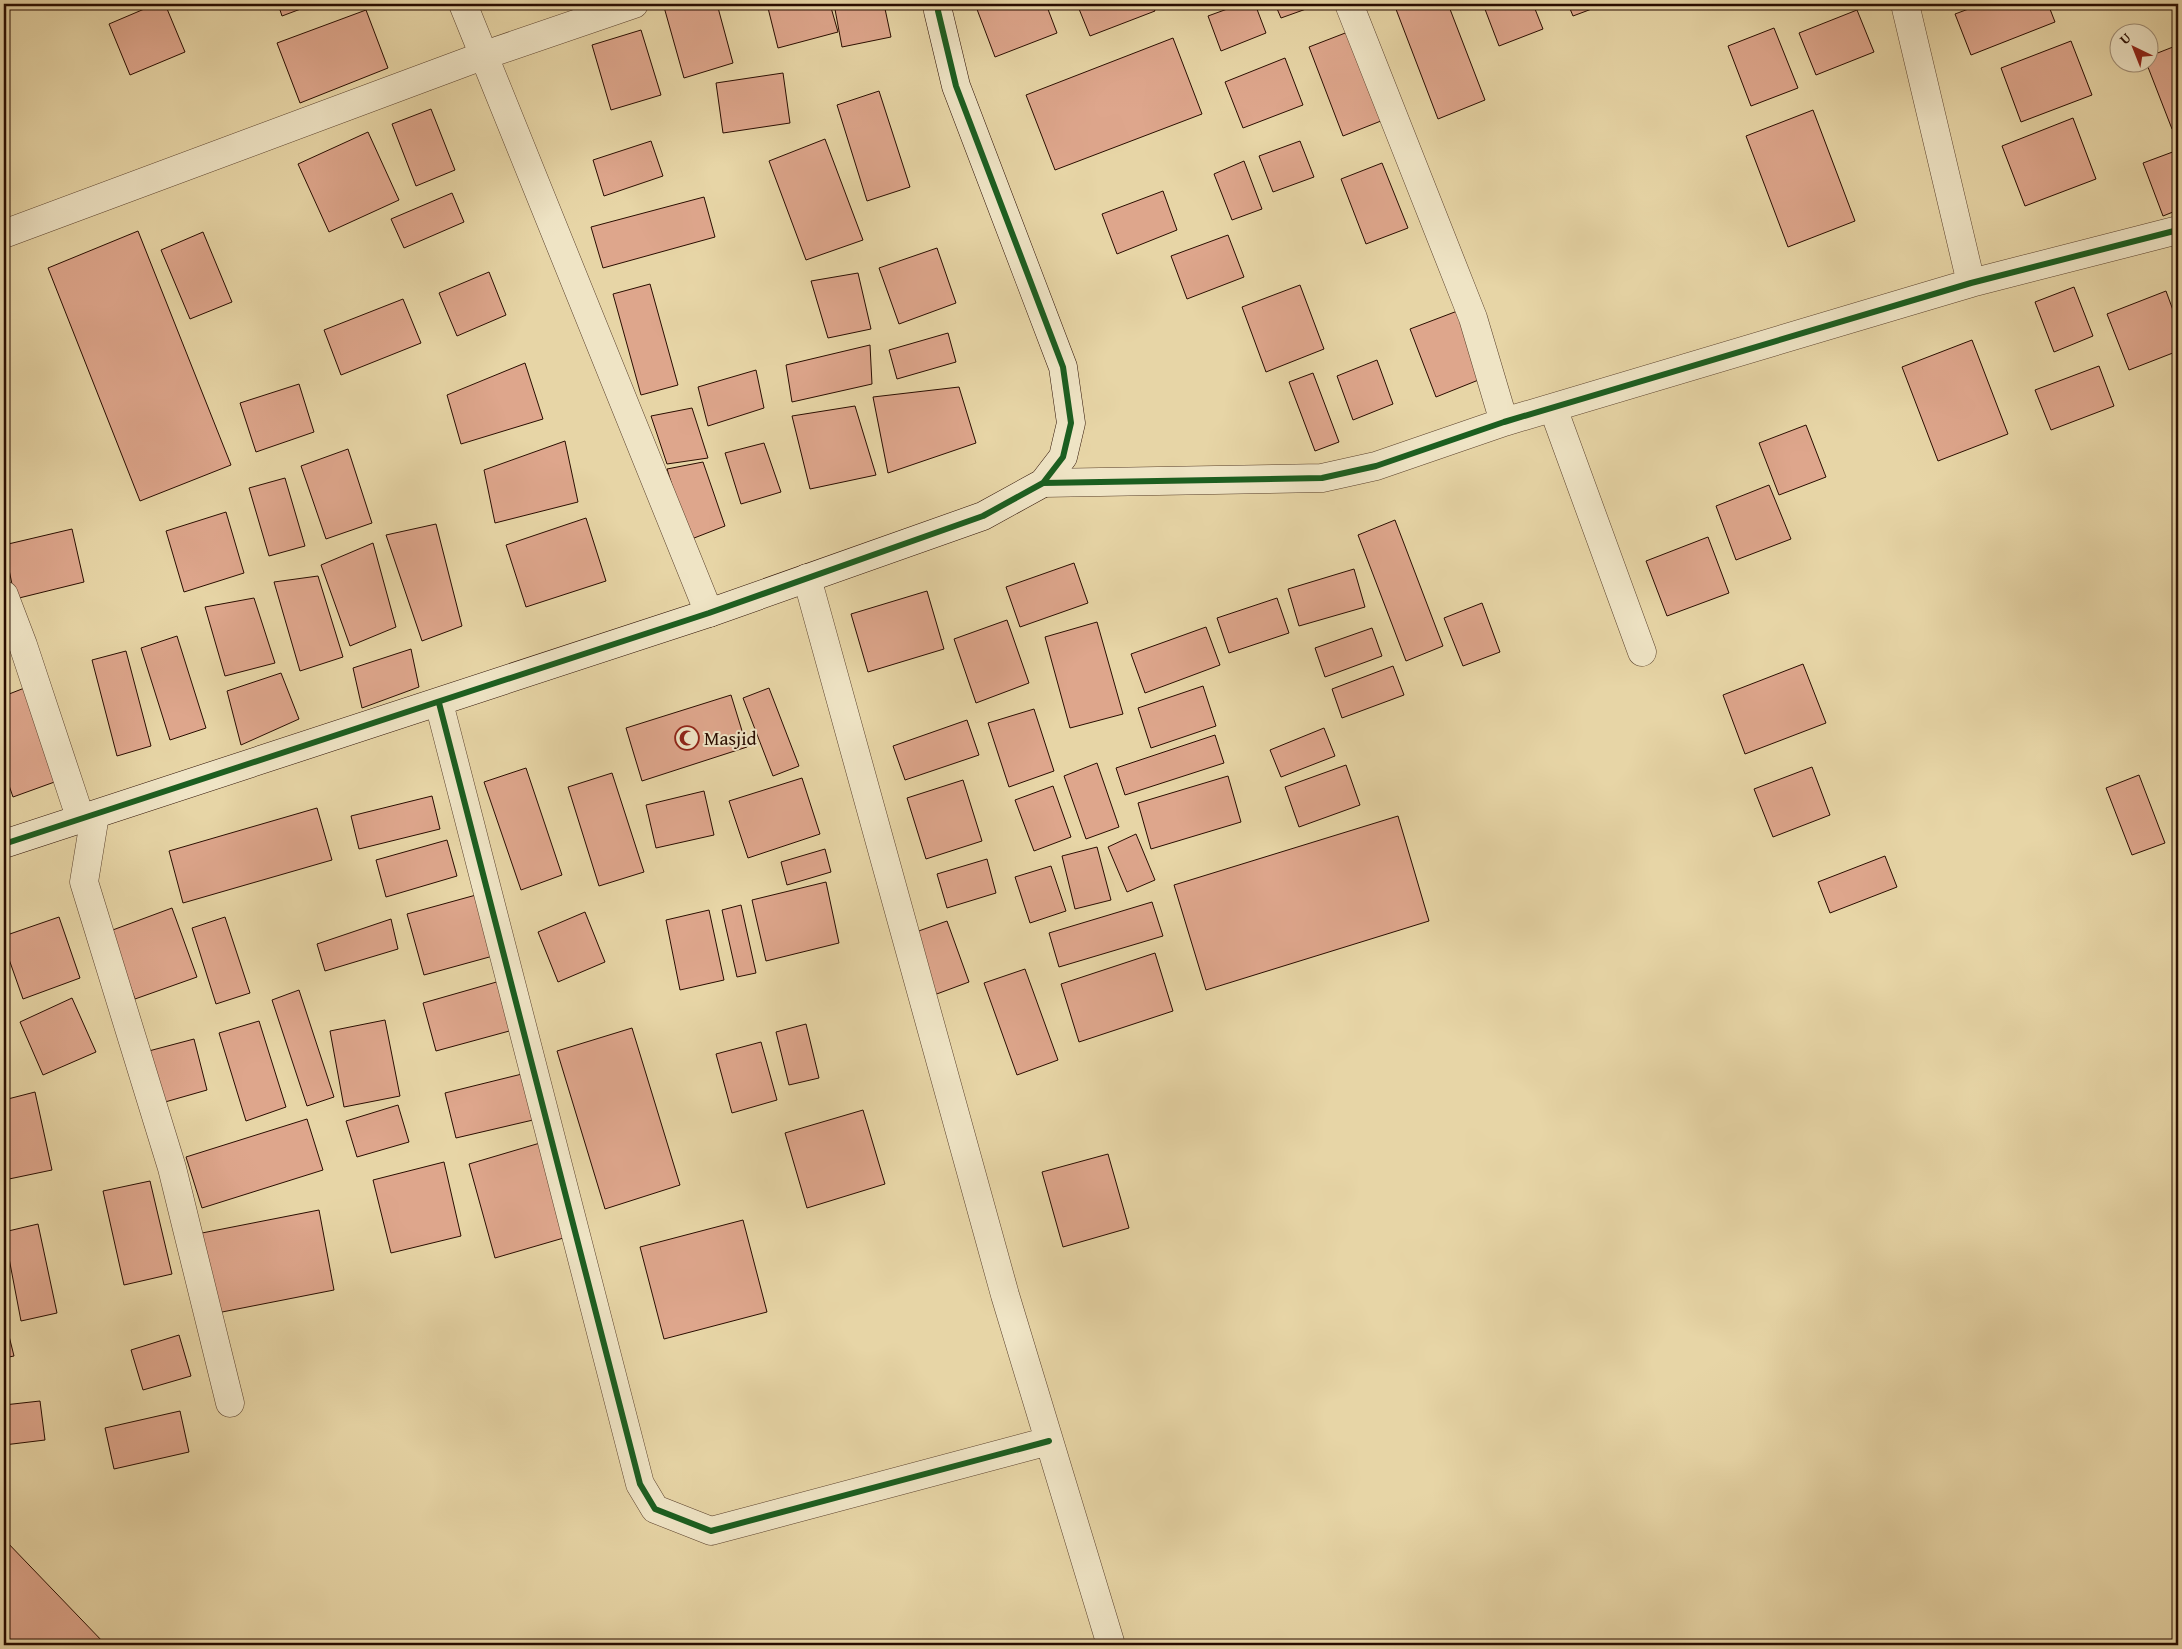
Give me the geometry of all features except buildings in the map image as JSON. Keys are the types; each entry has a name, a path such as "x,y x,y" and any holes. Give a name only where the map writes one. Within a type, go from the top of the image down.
{"street":[{"path":"463,4 709,613"},
{"path":"4,234 485,55 634,4"},
{"path":"4,844 440,703 709,613 983,516 1043,483 1063,457 1071,423 1063,367 956,86 938,11 939,4"},
{"path":"1349,4 1472,318 1504,422"},
{"path":"1905,4 1971,283"},
{"path":"1043,483 1322,478 1376,466 1504,422 1971,283 2178,230"},
{"path":"1553,408 1642,652"},
{"path":"808,578 1005,1295 1111,1645"},
{"path":"4,595 88,818 84,882 172,1168 230,1403"},
{"path":"440,703 640,1484 655,1509 711,1532 1049,1441"}],"cycle path":[{"path":"4,844 709,613 983,516 1043,483 1063,457 1071,423 1063,367 956,86 938,11 939,4"},
{"path":"1043,483 1322,478 1376,466 1504,422 1971,283 2178,230"},
{"path":"439,703 640,1484 655,1509 711,1531 1049,1441"}],"place":[{"name":"Masjid","path":"687,738"}]}
